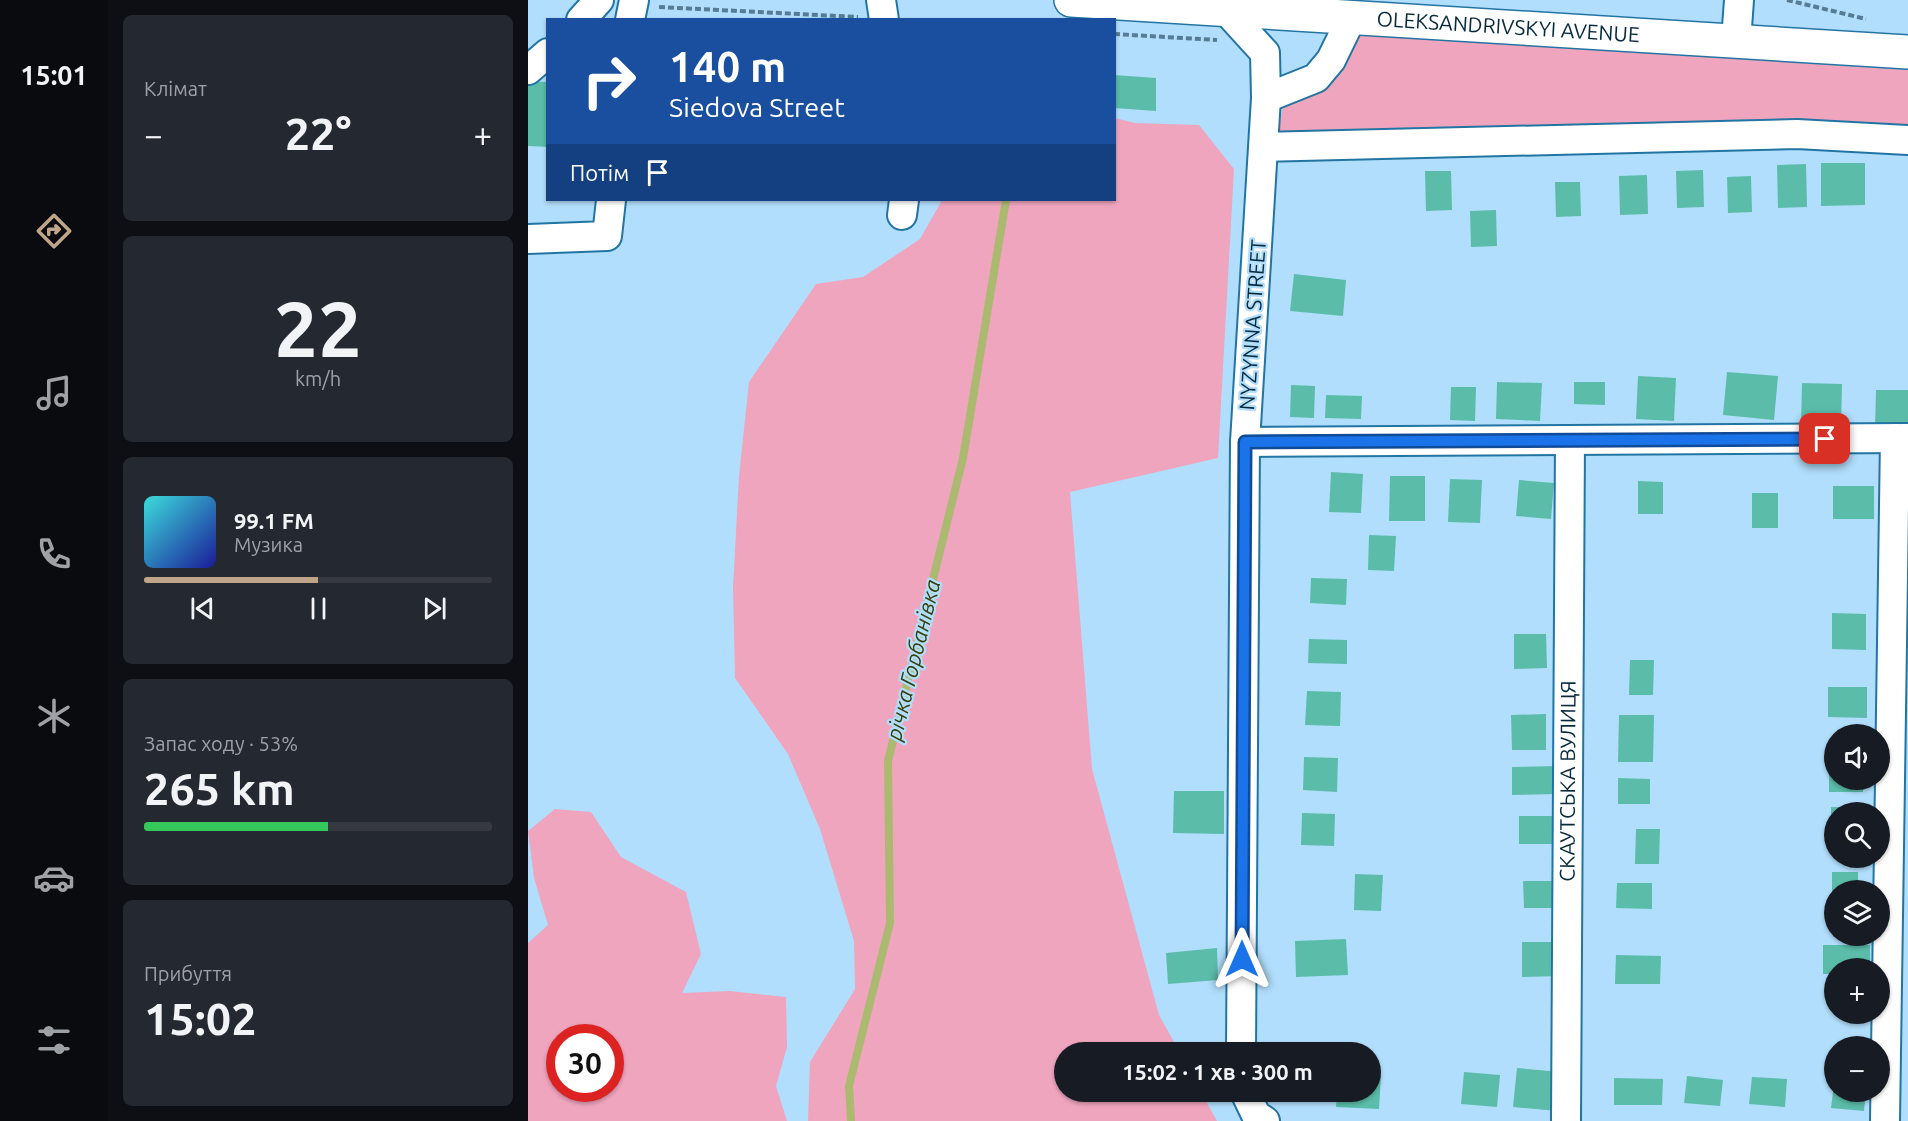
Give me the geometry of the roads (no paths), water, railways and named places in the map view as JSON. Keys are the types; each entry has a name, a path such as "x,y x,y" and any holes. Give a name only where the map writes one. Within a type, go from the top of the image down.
{"main road":[{"name":"OLEKSANDRIVSKYI AVENUE","path":"1088,1 1216,14 1352,17 1908,52"}],"street":[{"path":"583,18 599,0"},
{"path":"1736,40 1739,0"},
{"name":"NYZYNNA STREET","path":"1216,14 1264,54 1266,98 1245,442 1241,1042"},
{"path":"1266,98 1316,78 1332,60 1352,17"},
{"path":"528,44 546,44"},
{"path":"528,70 546,55"},
{"path":"1264,147 1797,134 1908,140"},
{"path":"528,240 607,236 610,201"},
{"path":"1245,442 1901,438 1885,1121"},
{"name":"СКАУТСЬКА ВУЛИЦЯ","path":"1566,1121 1570,440"},
{"path":"1250,1102 1256,1115 1265,1121"}],"waterway":[{"name":"річка Горбанівка","path":"851,1121 849,1086 890,923 888,761 963,458 1006,201"}]}
